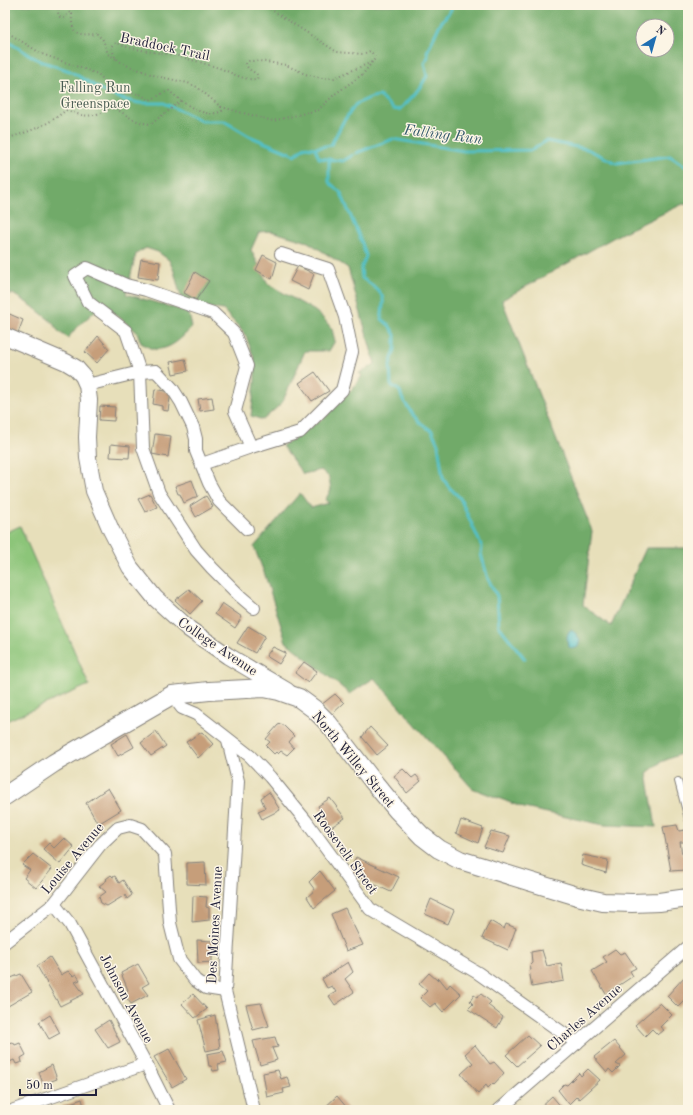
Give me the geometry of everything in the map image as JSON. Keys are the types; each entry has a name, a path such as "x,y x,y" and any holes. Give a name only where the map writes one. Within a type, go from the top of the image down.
{"main road":[{"name":"North Willey Street","path":"5,796 54,763 172,695 264,688 279,691 299,698 314,709 328,723 397,810 417,831 439,849 460,860 577,896 603,902 659,902 688,898"}],"street":[{"path":"202,464 300,432 342,390 352,352 346,317 328,269 281,254"},
{"path":"251,447 235,411 247,366 234,333 213,313 146,290 126,285 87,268 75,276 88,302 126,331 140,372 143,448 159,493 196,550 212,568 254,608"},
{"name":"College Avenue","path":"5,336 66,362 76,368 83,376 87,385 89,400 87,437 88,458 94,491 111,530 130,567 155,598 188,629 228,656 299,698"},
{"path":"87,385 140,372 156,371 172,388 181,402 193,427 196,439 196,450 209,483 219,501 247,528"},
{"name":"Roosevelt Street","path":"172,695 182,708 196,714 250,756 270,777 306,821 370,909 478,973 577,1043"},
{"name":"Des Moines Avenue","path":"228,740 238,781 225,991 254,1110"},
{"name":"Louise Avenue","path":"5,942 54,904 100,845 118,828 130,825 142,829 165,854 170,923 180,959 196,980 206,988 225,991"},
{"name":"Johnson Avenue","path":"54,904 70,924 146,1064 169,1110"},
{"name":"Charles Avenue","path":"499,1110 688,947"},
{"path":"14,1110 146,1064"}],"lane":[{"path":"678,781 688,819"}],"path":[{"path":"54,5 58,10 60,17 64,18 70,12 72,14 72,27 74,31 81,35 97,34 103,40 108,54 119,61"},
{"path":"58,10 60,5"},
{"path":"5,31 42,54 98,74 111,87 125,93 140,94 149,100 156,98 163,92 169,91 191,108 210,114 216,114 222,111 221,107 273,122 318,110 335,94 363,74 375,59 374,55 370,52 363,54 337,52 264,5"},
{"name":"Braddock Trail","path":"221,107 197,87 188,83 151,74 126,65 119,61 111,47 113,44 117,43 132,48 178,56 229,71 238,76 252,79 257,78 258,76 256,73 247,68 246,63 249,61 259,61 286,66 304,74 322,78 334,78 373,60"},
{"path":"5,139 26,133 48,124 66,110 87,116 115,108 142,123 151,124 182,101"}],"green space":[{"name":"Falling Run Greenspace","path":"5,5 688,5 688,205 683,204 618,235 502,300 592,531 583,605 611,626 646,548 688,548 688,751 661,762 647,773 656,827 604,825 524,808 472,788 374,678 350,694 286,642 265,575 254,547 300,493 311,508 329,503 325,500 331,490 329,477 321,470 303,474 282,446 324,418 353,388 362,376 359,373 375,364 348,268 308,242 271,231 259,232 251,250 268,284 315,311 332,329 335,341 329,351 305,351 282,403 263,420 251,416 255,371 254,358 246,336 223,310 185,304 180,294 174,271 169,260 158,252 146,248 136,254 126,294 178,309 189,314 192,327 175,343 165,348 153,349 141,343 137,332 103,304 76,328 68,338 59,332 52,322 32,306 13,294 5,294"},
{"path":"20,526 89,685 6,721 5,533"}],"water":[{"path":"570,630 577,635 580,640 578,647 572,648 568,646 567,636"}],"building":[{"path":"263,255 277,262 272,279 256,270"},
{"path":"141,259 160,262 158,280 138,277"},
{"path":"298,266 314,274 308,290 290,281"},
{"path":"195,272 209,281 196,300 184,293"},
{"path":"5,312 23,320 18,333 5,327"},
{"path":"98,336 109,349 97,363 85,352"},
{"path":"185,359 188,371 173,374 170,362"},
{"path":"315,372 329,391 312,401 299,383"},
{"path":"155,389 171,392 168,411 162,410 162,406 153,404"},
{"path":"212,397 214,409 200,411 198,399"},
{"path":"100,406 115,407 114,421 99,420"},
{"path":"155,434 171,436 168,457 152,454"},
{"path":"111,444 130,446 129,458 110,457"},
{"path":"192,480 198,496 184,503 175,486"},
{"path":"150,494 157,507 145,512 138,499"},
{"path":"206,496 213,507 196,517 190,506"},
{"path":"189,589 202,601 190,614 175,600"},
{"path":"222,603 242,617 235,628 215,614"},
{"path":"248,626 265,636 255,653 237,643"},
{"path":"273,647 286,653 279,664 266,656"},
{"path":"304,662 317,671 308,683 295,673"},
{"path":"335,694 344,703 330,716 321,705"},
{"path":"281,724 294,736 289,742 294,748 287,755 281,751 278,754 276,752 274,754 266,746 270,742 266,739 278,725"},
{"path":"370,727 388,746 377,755 362,737"},
{"path":"156,731 166,746 151,756 141,743"},
{"path":"202,732 213,744 198,758 186,742"},
{"path":"127,734 134,747 118,756 111,744"},
{"path":"403,769 412,778 416,775 421,781 407,793 394,776"},
{"path":"108,788 121,810 98,824 86,803"},
{"path":"269,792 280,810 262,819 258,811 265,808 261,798"},
{"path":"330,798 345,818 331,827 318,806"},
{"path":"461,820 483,828 478,843 456,833"},
{"path":"677,825 679,831 685,830 686,842 680,842 682,854 688,853 688,863 685,864 686,870 671,871 663,827"},
{"path":"491,831 510,836 503,853 484,847"},
{"path":"64,838 74,847 60,864 43,849 49,843 54,848"},
{"path":"33,854 52,869 36,888 24,878 30,870 22,865"},
{"path":"583,855 608,860 606,873 581,865"},
{"path":"356,857 399,877 391,892 349,873"},
{"path":"205,862 206,885 187,884 187,863"},
{"path":"320,871 335,891 314,908 307,897 315,890 309,882"},
{"path":"111,875 113,877 115,876 119,883 123,880 132,895 127,899 125,895 107,906 101,903 99,897 106,892 99,886"},
{"path":"193,896 207,897 206,907 209,908 209,920 192,922"},
{"path":"431,899 454,910 448,924 425,914"},
{"path":"345,908 363,945 346,951 331,914"},
{"path":"490,921 504,929 506,924 516,928 508,950 482,938"},
{"path":"197,940 212,941 212,962 198,963"},
{"path":"615,949 620,954 625,952 636,968 630,971 633,976 606,994 592,971 607,962 603,957"},
{"path":"542,950 547,966 561,963 564,981 532,987 529,970 531,970 530,965 532,963 531,952"},
{"path":"50,957 61,975 68,971 73,976 76,974 80,980 75,982 84,994 60,1006 37,966"},
{"path":"348,962 353,972 345,979 354,992 335,1005 329,996 336,992 332,986 327,988 322,979"},
{"path":"138,964 149,983 142,987 148,995 131,1004 123,993 128,990 121,973"},
{"path":"429,973 437,980 439,978 447,988 450,984 461,994 443,1012 435,1003 430,1007 420,998 427,991 419,984"},
{"path":"21,974 32,992 8,1006 5,1000 6,980"},
{"path":"685,976 688,979 688,997 678,1007 667,996"},
{"path":"193,994 207,1009 195,1018 182,1004"},
{"path":"481,994 491,1002 488,1005 503,1017 497,1028 468,1009 473,1004 470,1001 474,995 477,997"},
{"path":"261,1003 269,1026 253,1030 246,1005"},
{"path":"660,1003 672,1015 660,1027 664,1030 658,1035 652,1029 645,1036 635,1025"},
{"path":"50,1015 60,1033 49,1039 39,1022"},
{"path":"215,1015 220,1048 206,1051 198,1020"},
{"path":"109,1020 120,1042 108,1048 95,1029"},
{"path":"528,1035 540,1046 517,1066 506,1055"},
{"path":"275,1037 278,1047 272,1048 277,1060 260,1065 253,1041"},
{"path":"614,1041 626,1055 616,1064 620,1066 613,1073 609,1069 607,1072 594,1057"},
{"path":"13,1042 15,1045 20,1043 26,1055 21,1058 22,1062 16,1064 14,1060 5,1064 5,1049 9,1048 7,1043"},
{"path":"475,1045 490,1064 494,1062 504,1073 494,1084 493,1083 488,1088 486,1085 478,1094 461,1074 473,1063 465,1054"},
{"path":"169,1049 186,1079 172,1087 154,1057"},
{"path":"223,1051 227,1062 218,1064 219,1070 213,1071 211,1066 209,1066 207,1054"},
{"path":"52,1065 57,1079 43,1084 39,1072"},
{"path":"588,1069 600,1080 579,1099 577,1096 569,1104 558,1090 564,1084 567,1085 579,1073 581,1076"},
{"path":"278,1070 281,1079 287,1077 291,1087 283,1089 284,1093 267,1097 263,1073"},
{"path":"337,1096 348,1110 322,1110"},
{"path":"552,1096 563,1109 562,1110 537,1110"},
{"path":"82,1099 85,1110 64,1110 62,1106"}],"waterway":[{"path":"315,148 331,145 343,122 356,104 372,97 380,96 393,109 399,110 407,102 418,90 427,76 424,63 428,57 427,52 440,24 453,5"},
{"name":"Falling Run","path":"5,40 40,61 70,71 105,92 122,99 139,103 164,103 202,121 224,121 249,136 295,155 305,147 315,148 319,158 343,161 353,155"},
{"name":"Falling Run","path":"356,153 393,139 464,151 532,150 546,141 587,149 616,163 670,156 688,168"},
{"path":"329,159 329,182 341,193 366,256 361,269 362,278 374,287 382,296 382,319 389,325 395,335 395,349 390,365 391,385 400,391 402,398 412,414 432,431 438,444 443,478 448,486 460,498 482,547 481,554 488,579 497,596 499,626 525,659"}]}
